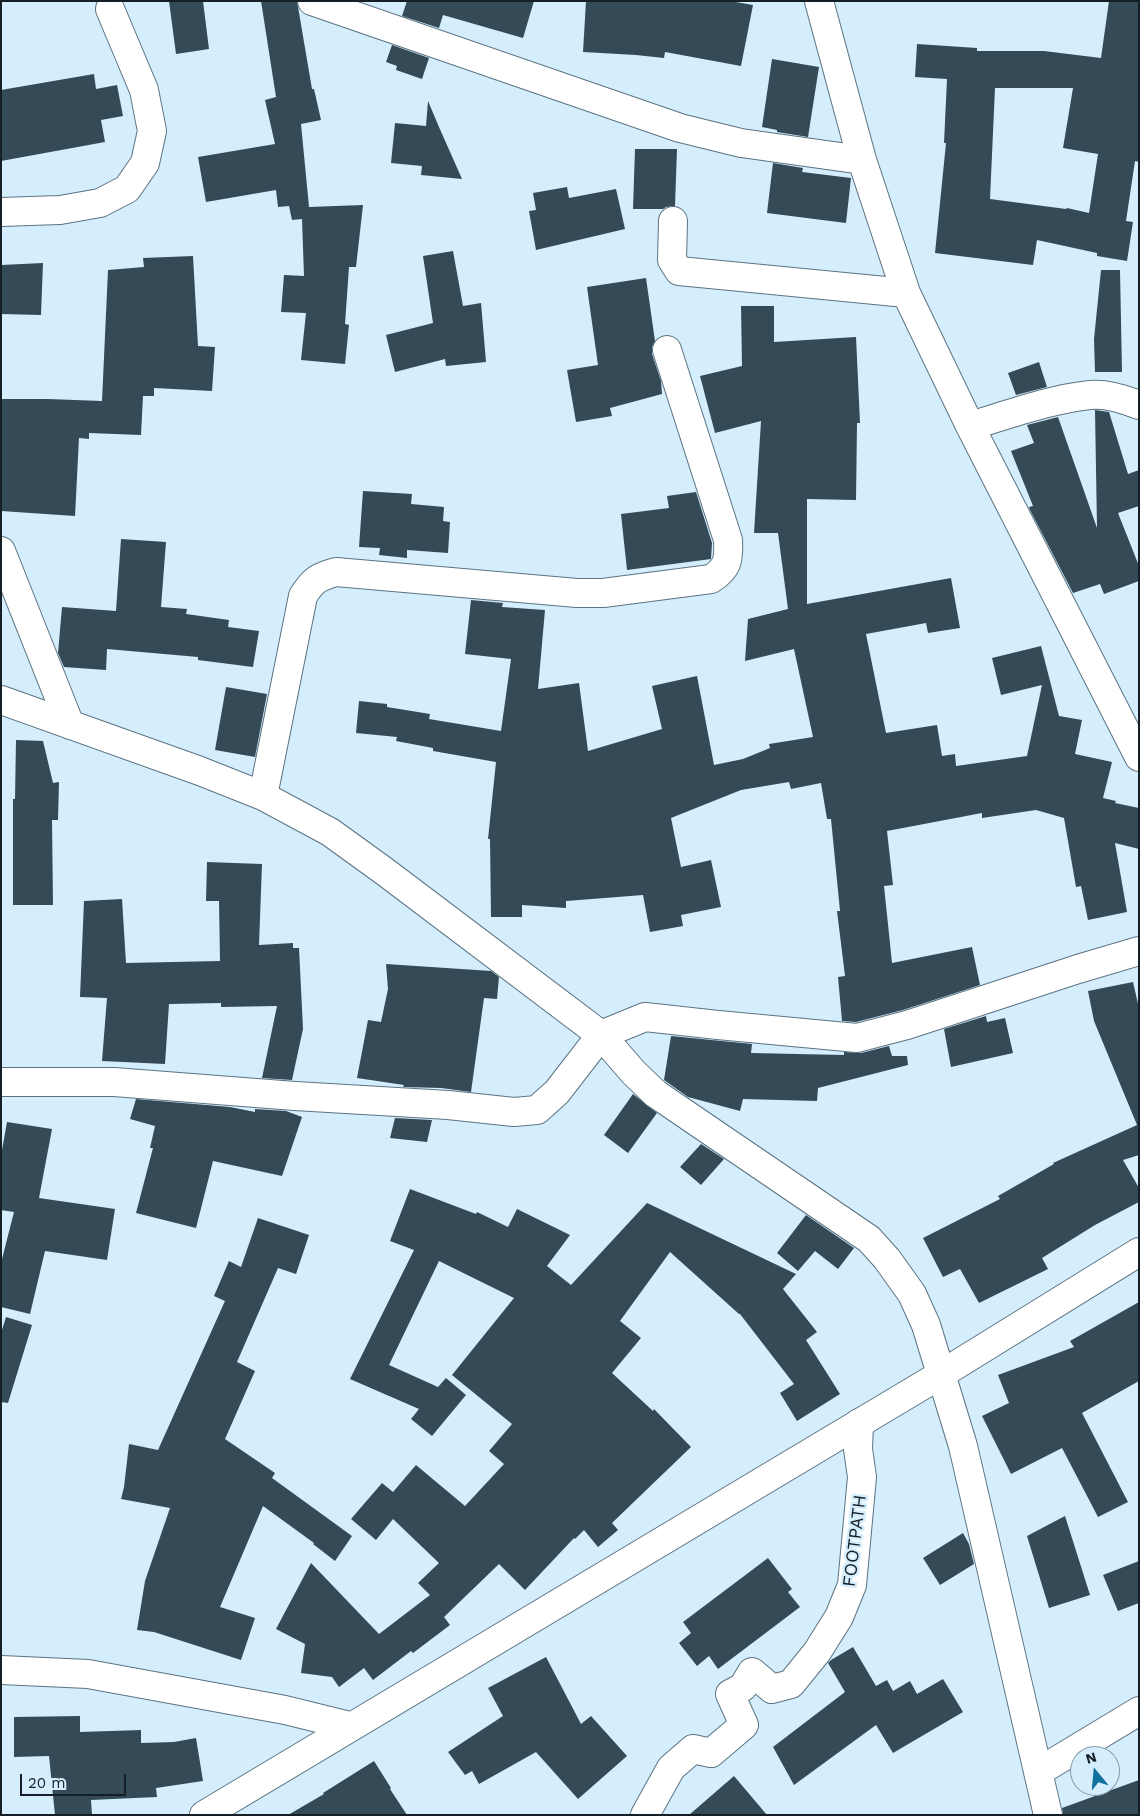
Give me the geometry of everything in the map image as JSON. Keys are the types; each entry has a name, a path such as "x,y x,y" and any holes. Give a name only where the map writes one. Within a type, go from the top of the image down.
{"street":[{"path":"312,1 680,128 741,143 862,160"},
{"path":"819,1 862,160 906,293 970,426 1139,757"},
{"path":"1,212 60,210 100,202 127,189 145,163 152,130 144,90 110,8"},
{"path":"673,221 672,260 679,271 906,293"},
{"path":"263,796 303,596 311,583 321,576 336,572 577,593 603,593 712,579 723,571 729,556 728,540 667,350"},
{"path":"970,426 1060,401 1091,395 1121,398 1139,405"},
{"path":"1,551 70,725"},
{"path":"1,700 200,771 263,796 330,832 601,1035 656,1094 869,1239 887,1259 912,1294 926,1325 970,1474 1048,1815"},
{"path":"1,1082 114,1082 295,1096 448,1105 514,1112 537,1110 557,1092 601,1035 645,1017 857,1038 915,1022 1139,951"},
{"path":"204,1815 940,1375 1139,1252"},
{"name":"FOOTPATH","path":"644,1815 671,1768 693,1749 711,1753 744,1725 730,1694 743,1687 752,1672 772,1689 791,1684 818,1652 839,1617 852,1585 862,1477 858,1449 859,1423"},
{"path":"1,1670 88,1674 284,1710 350,1726"},
{"path":"1038,1772 1139,1711"}],"building":[{"path":"169,1 203,1 209,49 176,54"},
{"path":"261,1 297,1 312,89 314,89 321,120 301,124 309,207 363,205 356,267 349,267 345,324 349,325 345,364 301,360 306,313 281,312 284,275 304,276 302,219 292,220 289,206 278,207 276,190 206,202 198,157 275,144 265,100 276,97"},
{"path":"407,1 534,1 523,38 443,15 439,28 402,16"},
{"path":"586,1 730,1 753,5 741,66 665,52 664,58 583,52"},
{"path":"1109,1 1139,1 1139,162 1135,161 1126,221 1133,222 1127,261 1097,256 1097,253 1037,240 1033,265 935,253 946,143 944,143 947,79 915,77 917,44 977,48 977,51 1044,51 1101,58","holes":["995,88 1073,88 1063,148 1098,154 1089,213 1067,208 990,199"]},
{"path":"392,45 429,58 422,79 396,70 397,66 386,62"},
{"path":"772,59 819,67 808,137 777,132 777,130 762,127"},
{"path":"94,74 96,89 117,85 123,116 101,120 105,142 1,161 1,90"},
{"path":"428,101 462,179 421,175 422,166 391,163 395,123 426,126"},
{"path":"635,149 677,149 675,206 663,209 633,209"},
{"path":"773,163 803,168 802,172 851,178 846,223 767,213"},
{"path":"567,187 569,198 616,189 625,229 536,250 529,211 536,210 533,193"},
{"path":"453,251 463,306 481,303 486,362 446,366 445,359 395,372 386,335 433,323 423,256"},
{"path":"193,256 198,346 215,347 212,391 154,388 154,396 143,396 141,435 89,433 89,439 79,438 75,516 1,511 1,399 102,401 108,270 144,267 143,258"},
{"path":"43,263 41,315 1,314 1,265"},
{"path":"1101,270 1120,270 1122,372 1095,372 1094,339"},
{"path":"646,278 655,341 652,347 652,354 661,381 662,394 610,408 612,416 576,422 567,370 598,365 587,287"},
{"path":"741,306 774,306 774,342 856,337 860,423 857,423 856,500 807,499 807,604 951,578 960,628 928,633 926,623 866,634 886,733 937,725 942,756 955,754 956,766 1027,756 1042,685 1001,695 992,658 1041,646 1059,716 1082,720 1075,754 1112,762 1103,798 1116,801 1115,803 1139,808 1139,849 1115,843 1127,912 1088,920 1081,886 1076,887 1064,818 1036,810 982,818 982,813 887,831 893,885 884,886 892,963 972,947 980,985 903,1010 856,1022 842,1021 838,977 845,976 837,911 840,911 831,819 827,819 821,783 791,789 789,782 741,790 671,818 681,867 711,860 721,907 681,915 683,926 650,932 643,895 566,901 566,908 522,905 522,917 491,917 490,839 488,839 496,762 433,751 433,748 396,741 397,737 356,733 359,701 387,704 387,707 430,714 429,719 501,731 511,659 465,654 471,600 503,603 502,607 545,610 538,689 579,683 588,751 662,729 652,686 697,676 714,765 743,759 770,748 769,744 813,737 794,649 745,661 748,619 788,609 778,533 754,533 761,421 715,433 700,376 742,366"},
{"path":"1039,362 1047,387 1016,395 1008,373"},
{"path":"1095,410 1109,412 1128,474 1139,470 1139,506 1118,513 1139,566 1139,581 1104,594 1100,584 1073,593 1030,510 1029,507 1033,506 1011,451 1034,443 1027,425 1058,417 1097,528"},
{"path":"363,491 412,494 411,504 444,507 443,521 450,522 448,553 407,550 407,558 379,555 380,548 359,547"},
{"path":"696,492 712,543 711,559 627,570 621,514 669,508 667,496"},
{"path":"121,539 166,542 161,607 187,609 186,614 229,620 228,627 259,631 253,667 198,660 198,657 107,649 106,670 64,667 58,653 62,607 116,611"},
{"path":"226,687 267,694 255,757 215,750"},
{"path":"16,740 43,741 53,783 59,782 58,820 52,820 53,905 13,905 13,799 15,799"},
{"path":"207,862 262,864 259,945 293,943 293,948 299,948 303,1029 292,1080 262,1078 277,1006 221,1007 221,1003 169,1004 165,1064 102,1061 107,998 80,997 84,901 122,899 126,963 220,961 219,901 206,901"},
{"path":"386,964 491,971 499,977 497,999 484,998 471,1092 441,1088 403,1087 404,1085 357,1078 368,1020 381,1022 388,989"},
{"path":"1133,982 1139,1008 1139,1155 1123,1160 1139,1188 1139,1202 1095,1225 1042,1258 1048,1269 979,1303 960,1269 943,1277 923,1238 1000,1199 998,1196 1053,1163 1137,1125 1094,1021 1088,991"},
{"path":"986,1016 987,1022 1005,1018 1013,1053 951,1067 944,1029"},
{"path":"671,1036 752,1044 751,1053 844,1055 844,1052 861,1053 889,1046 892,1056 907,1056 908,1065 818,1088 817,1101 743,1099 740,1111 688,1097 664,1080"},
{"path":"633,1094 657,1113 628,1153 604,1135"},
{"path":"136,1099 230,1107 255,1112 255,1109 286,1111 302,1117 282,1176 213,1161 196,1228 136,1213 153,1148 150,1148 155,1126 130,1119"},
{"path":"395,1118 432,1120 427,1142 390,1138"},
{"path":"7,1122 52,1129 39,1198 115,1209 107,1260 45,1251 30,1314 1,1307 1,1263 14,1212 1,1210 2,1150"},
{"path":"701,1144 724,1159 701,1185 680,1167"},
{"path":"410,1189 476,1214 477,1212 508,1227 517,1209 570,1235 547,1266 571,1285 647,1203 796,1274 783,1289 817,1332 806,1340 840,1394 797,1421 780,1393 794,1384 740,1314 670,1252 620,1321 641,1338 612,1373 653,1411 654,1409 691,1447 612,1523 618,1530 598,1547 584,1530 574,1538 525,1590 499,1564 444,1617 450,1625 413,1653 411,1651 373,1680 364,1668 339,1687 332,1677 301,1673 305,1644 276,1629 311,1563 379,1634 430,1595 418,1583 439,1563 393,1519 376,1540 351,1519 382,1483 393,1492 416,1465 465,1506 504,1464 489,1451 512,1424 452,1375 514,1298 439,1261 389,1365 438,1387 446,1378 466,1395 432,1436 411,1419 419,1409 350,1379 414,1250 390,1241"},
{"path":"806,1215 854,1248 838,1269 815,1251 798,1271 777,1253"},
{"path":"258,1218 309,1235 296,1274 278,1268 237,1362 255,1371 225,1439 275,1473 272,1478 352,1536 335,1561 314,1543 263,1506 220,1607 255,1618 241,1660 154,1632 137,1630 145,1581 170,1508 121,1499 129,1444 158,1450 225,1301 214,1296 229,1261 241,1267"},
{"path":"1139,1302 1139,1381 1082,1413 1128,1502 1098,1517 1062,1448 1011,1474 982,1416 1009,1403 998,1375 1074,1347 1070,1341"},
{"path":"6,1317 32,1325 8,1403 1,1402 1,1333"},
{"path":"1065,1516 1090,1595 1049,1608 1027,1536"},
{"path":"963,1533 969,1544 974,1564 940,1585 923,1558"},
{"path":"768,1558 792,1589 788,1592 800,1607 718,1669 709,1656 697,1666 679,1643 691,1633 683,1622"},
{"path":"1139,1561 1139,1603 1118,1611 1103,1575"},
{"path":"853,1647 876,1686 887,1680 893,1691 910,1681 917,1694 943,1679 963,1712 893,1753 876,1725 794,1785 773,1747 845,1692 828,1663"},
{"path":"546,1657 581,1724 591,1716 627,1756 578,1799 536,1752 479,1784 472,1771 465,1775 448,1752 503,1716 488,1688"},
{"path":"80,1716 80,1732 141,1730 141,1743 174,1742 196,1738 203,1781 156,1788 157,1797 91,1800 92,1815 55,1815 49,1756 14,1757 14,1717"},
{"path":"374,1761 407,1815 288,1815 324,1794"},
{"path":"734,1776 767,1815 689,1815"},
{"path":"1139,1780 1139,1815 1063,1815 1062,1808 1095,1796 1120,1796 1120,1787"}]}
